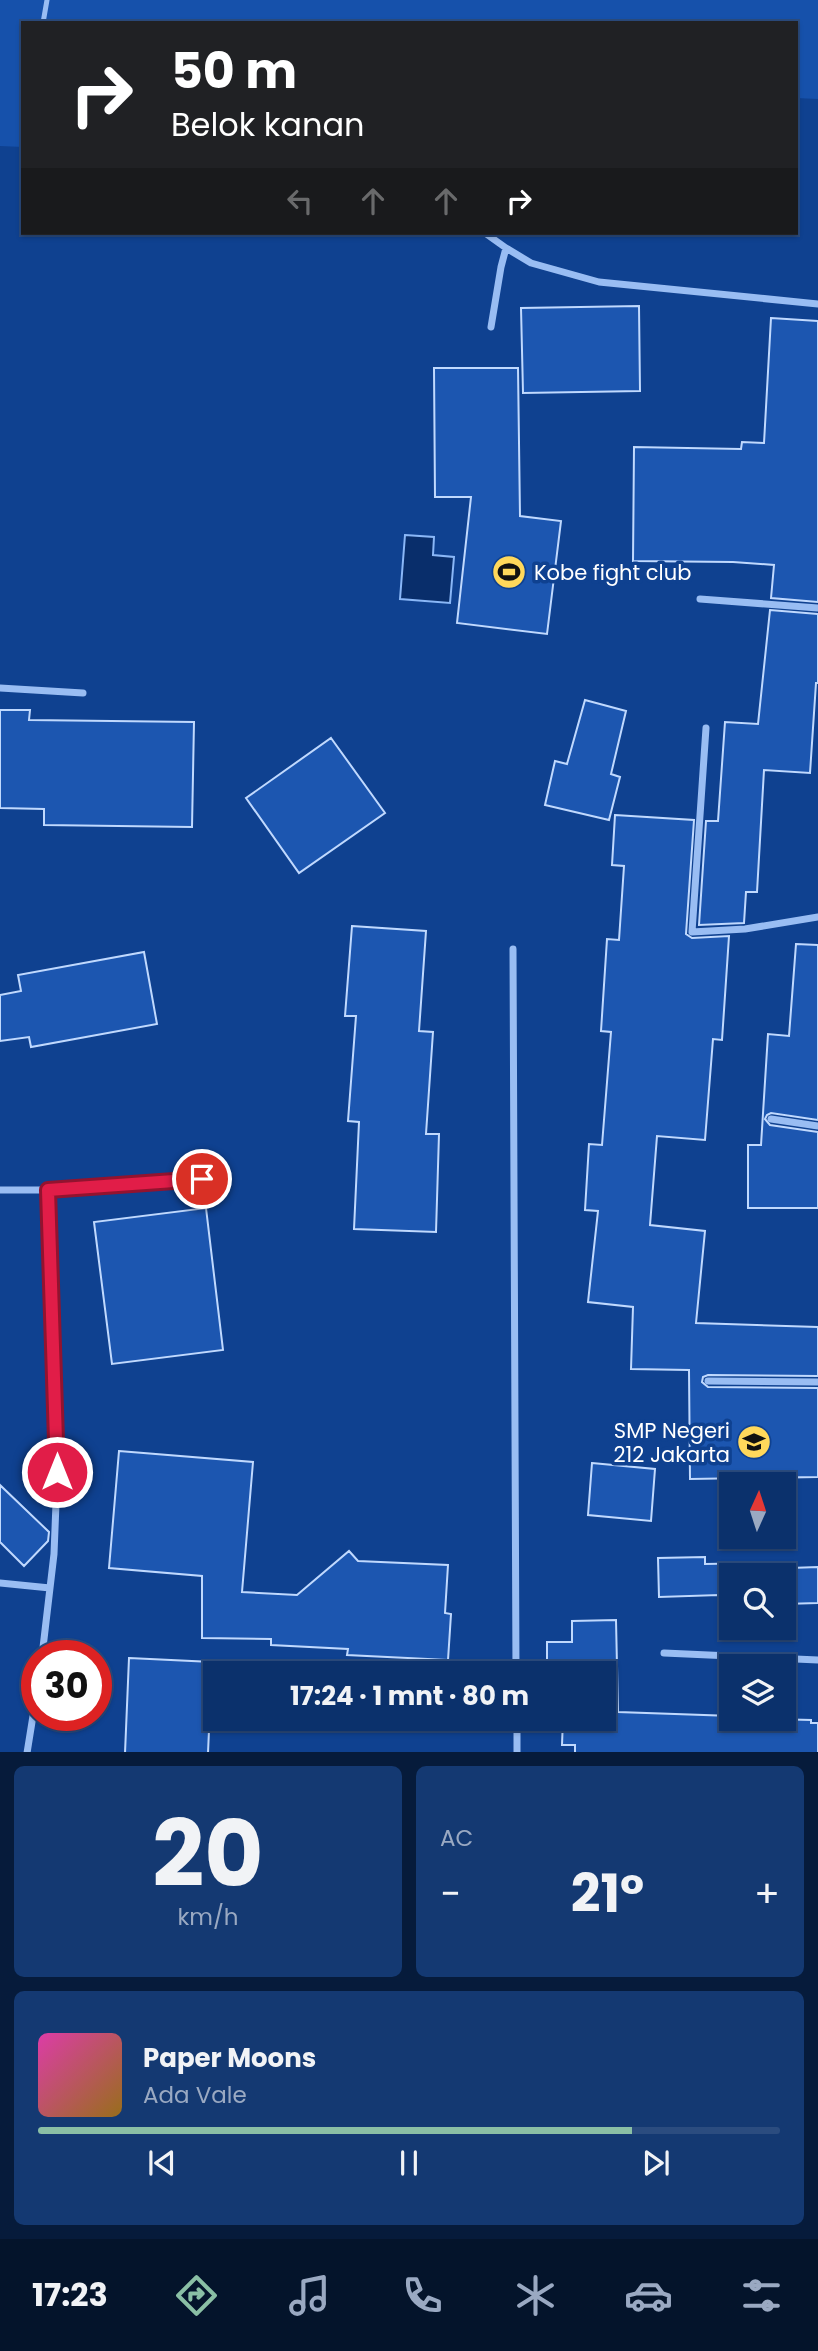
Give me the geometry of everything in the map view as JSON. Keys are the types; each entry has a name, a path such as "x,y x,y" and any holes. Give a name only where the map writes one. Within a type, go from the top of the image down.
{"street":[{"path":"488,235 531,263 599,282 818,304"},
{"path":"491,327 506,247"},
{"path":"700,599 818,608"},
{"path":"0,688 83,693"},
{"path":"706,728 692,932 745,929 818,917"},
{"path":"513,949 516,1661"},
{"path":"771,1119 818,1126"},
{"path":"0,1191 202,1179"},
{"path":"44,1640 56,1519 58,1453 48,1190"},
{"path":"708,1381 818,1382"},
{"path":"0,1583 50,1588"},
{"path":"664,1653 818,1660"},
{"path":"27,1752 30,1731"},
{"path":"517,1731 517,1752"}],"lane":[{"path":"43,21 47,0"}],"shaded area":[{"path":"0,0 818,0 818,99 798,98 798,21 21,21 21,147 0,146"},
{"path":"405,535 434,537 433,555 454,557 450,603 400,599"}],"building":[{"path":"639,306 640,391 523,393 521,308"},
{"path":"771,318 818,321 818,602 771,598 774,565 633,561 634,447 741,449 742,442 764,443"},
{"path":"434,368 518,368 520,516 561,521 547,634 457,623 471,497 435,497"},
{"path":"770,610 818,614 818,683 810,773 764,770 757,892 746,892 744,923 699,925 706,821 718,821 725,722 758,724"},
{"path":"585,700 626,711 611,774 620,777 609,820 545,805 555,761 567,764"},
{"path":"0,710 30,710 29,720 194,722 192,827 44,825 44,809 0,808"},
{"path":"331,738 385,813 299,873 246,798"},
{"path":"615,815 694,820 686,934 692,938 729,936 722,1040 713,1039 705,1140 657,1136 650,1225 705,1231 696,1323 818,1327 818,1376 708,1375 703,1377 702,1382 708,1387 818,1388 818,1477 796,1477 796,1472 719,1472 719,1479 690,1479 689,1370 631,1369 633,1307 588,1302 598,1211 585,1210 589,1144 602,1145 611,1032 601,1031 607,939 619,940 624,866 612,865"},
{"path":"352,926 426,931 419,1031 433,1032 426,1134 439,1134 436,1232 354,1229 359,1122 348,1121 356,1016 345,1016"},
{"path":"796,944 818,945 818,1120 771,1113 765,1119 770,1125 818,1132 818,1208 748,1208 748,1145 761,1145 768,1034 789,1036"},
{"path":"144,952 157,1024 31,1047 29,1037 0,1041 0,995 21,991 18,975"},
{"path":"206,1208 223,1350 112,1364 94,1222"},
{"path":"119,1451 253,1462 242,1592 297,1595 349,1551 358,1561 448,1565 445,1613 451,1614 448,1660 347,1655 348,1649 271,1645 271,1639 202,1638 202,1576 109,1568"},
{"path":"592,1463 655,1469 651,1521 588,1515"},
{"path":"0,1485 49,1532 48,1541 24,1566 0,1542"},
{"path":"705,1557 705,1564 719,1564 719,1595 659,1597 658,1558"},
{"path":"818,1567 818,1603 796,1604 796,1568"},
{"path":"616,1620 618,1712 719,1716 719,1731 796,1731 796,1720 811,1720 811,1723 818,1723 818,1752 575,1752 575,1745 562,1745 563,1731 616,1731 616,1661 547,1661 547,1642 572,1642 572,1621"},
{"path":"129,1658 203,1662 203,1731 209,1731 208,1752 125,1752"}],"place":[{"name":"Kobe fight club","path":"509,572"},
{"name":"SMP Negeri 212 Jakarta","path":"754,1442"}],"route":[{"path":"57,1472 48,1190 202,1179"}]}
